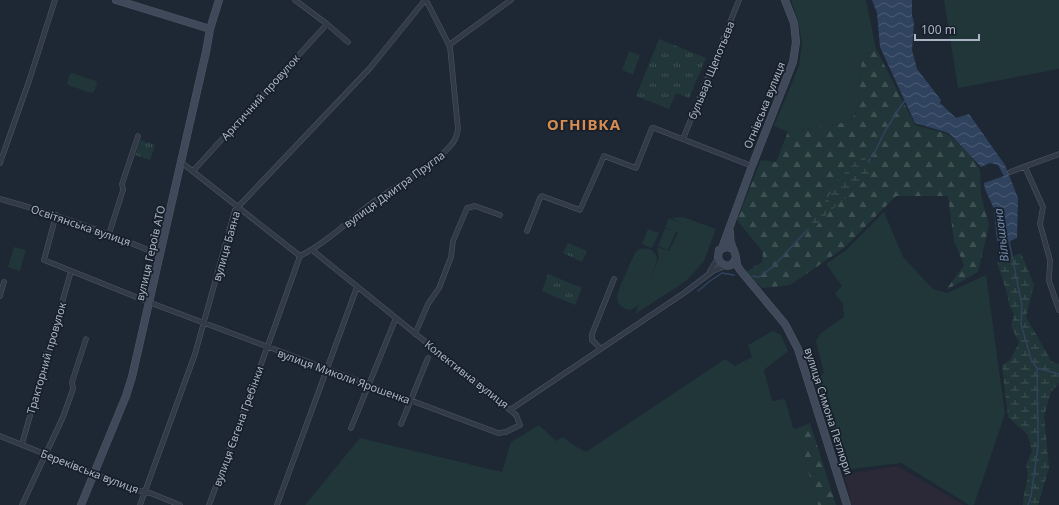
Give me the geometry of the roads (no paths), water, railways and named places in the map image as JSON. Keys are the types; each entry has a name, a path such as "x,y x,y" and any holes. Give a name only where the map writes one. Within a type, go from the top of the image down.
{"street":[{"path":"0,161 30,80 55,0"},
{"path":"116,0 210,29"},
{"name":"вулиця Героїв АТО","path":"81,505 130,383 150,303 210,29 219,0"},
{"path":"295,0 348,42"},
{"name":"вулиця Дмитра Пругла","path":"300,256 312,250 371,204 431,163 455,141 458,129 449,45 425,0"},
{"name":"вулиця Баяна","path":"140,505 193,360 237,206 370,68 425,0"},
{"path":"449,45 511,0"},
{"name":"бульвар Щепотьєва","path":"683,139 739,0"},
{"name":"Огнівська вулиця","path":"718,258 718,252 722,248 752,166 793,62 796,42 794,23 785,0"},
{"name":"Арктичний провулок","path":"193,171 327,24"},
{"path":"527,230 542,196 580,210 604,156 636,168 652,128 752,166"},
{"path":"109,234 123,190 122,184 138,136"},
{"path":"1010,172 1059,154"},
{"path":"181,162 300,256"},
{"path":"1026,167 1043,207 1040,224 1050,260 1049,281 1059,310"},
{"name":"Освітянська вулиця","path":"0,199 56,215 109,234 160,255"},
{"path":"415,334 428,304 439,288 451,257 453,241 468,208 475,206 500,216"},
{"name":"вулиця Миколи Ярошенка","path":"56,215 44,260 204,324 498,433 506,432 520,425 516,415 510,410"},
{"name":"Огнівська вулиця","path":"733,216 730,232 736,258"},
{"path":"722,248 726,247 733,249"},
{"name":"Колективна вулиця","path":"312,250 510,410 600,348 684,293 717,268 727,266"},
{"name":"вулиця Євгена Гребінки","path":"209,505 268,348 300,256"},
{"path":"718,258 719,262 740,270"},
{"name":"Колективна вулиця","path":"708,274 718,258"},
{"path":"727,266 734,263 736,258"},
{"name":"вулиця Симона Петлюри","path":"736,258 737,265 740,270 785,324 798,349 847,505"},
{"name":"Тракторний провулок","path":"22,444 71,271"},
{"path":"600,348 592,340 592,334 614,279"},
{"path":"0,296 4,282"},
{"path":"277,505 357,287"},
{"path":"351,428 396,318"},
{"path":"22,505 63,417 74,389 72,382 86,339"},
{"path":"401,424 428,358"},
{"name":"Береківська вулиця","path":"0,436 94,474 140,491 150,492 180,505"}],"water":[{"path":"872,0 912,0 912,15 914,24 912,50 917,69 941,100 940,103 956,118 969,114 1005,165 1018,198 1017,238 1006,243 997,241 994,209 985,189 984,183 1004,176 998,165 990,163 981,167 949,133 915,123 880,47 877,13"}],"waterway":[{"path":"873,156 884,133 905,101"},
{"path":"753,276 759,277 774,266 807,230"},
{"name":"Вільшана","path":"1009,241 1022,305 1021,324 1031,359 1037,368 1038,446 1031,496 1028,505"},
{"path":"698,291 722,273 734,275"},
{"path":"1037,368 1059,374"}],"district":[{"name":"ОГНІВКА","path":"584,124"}]}
